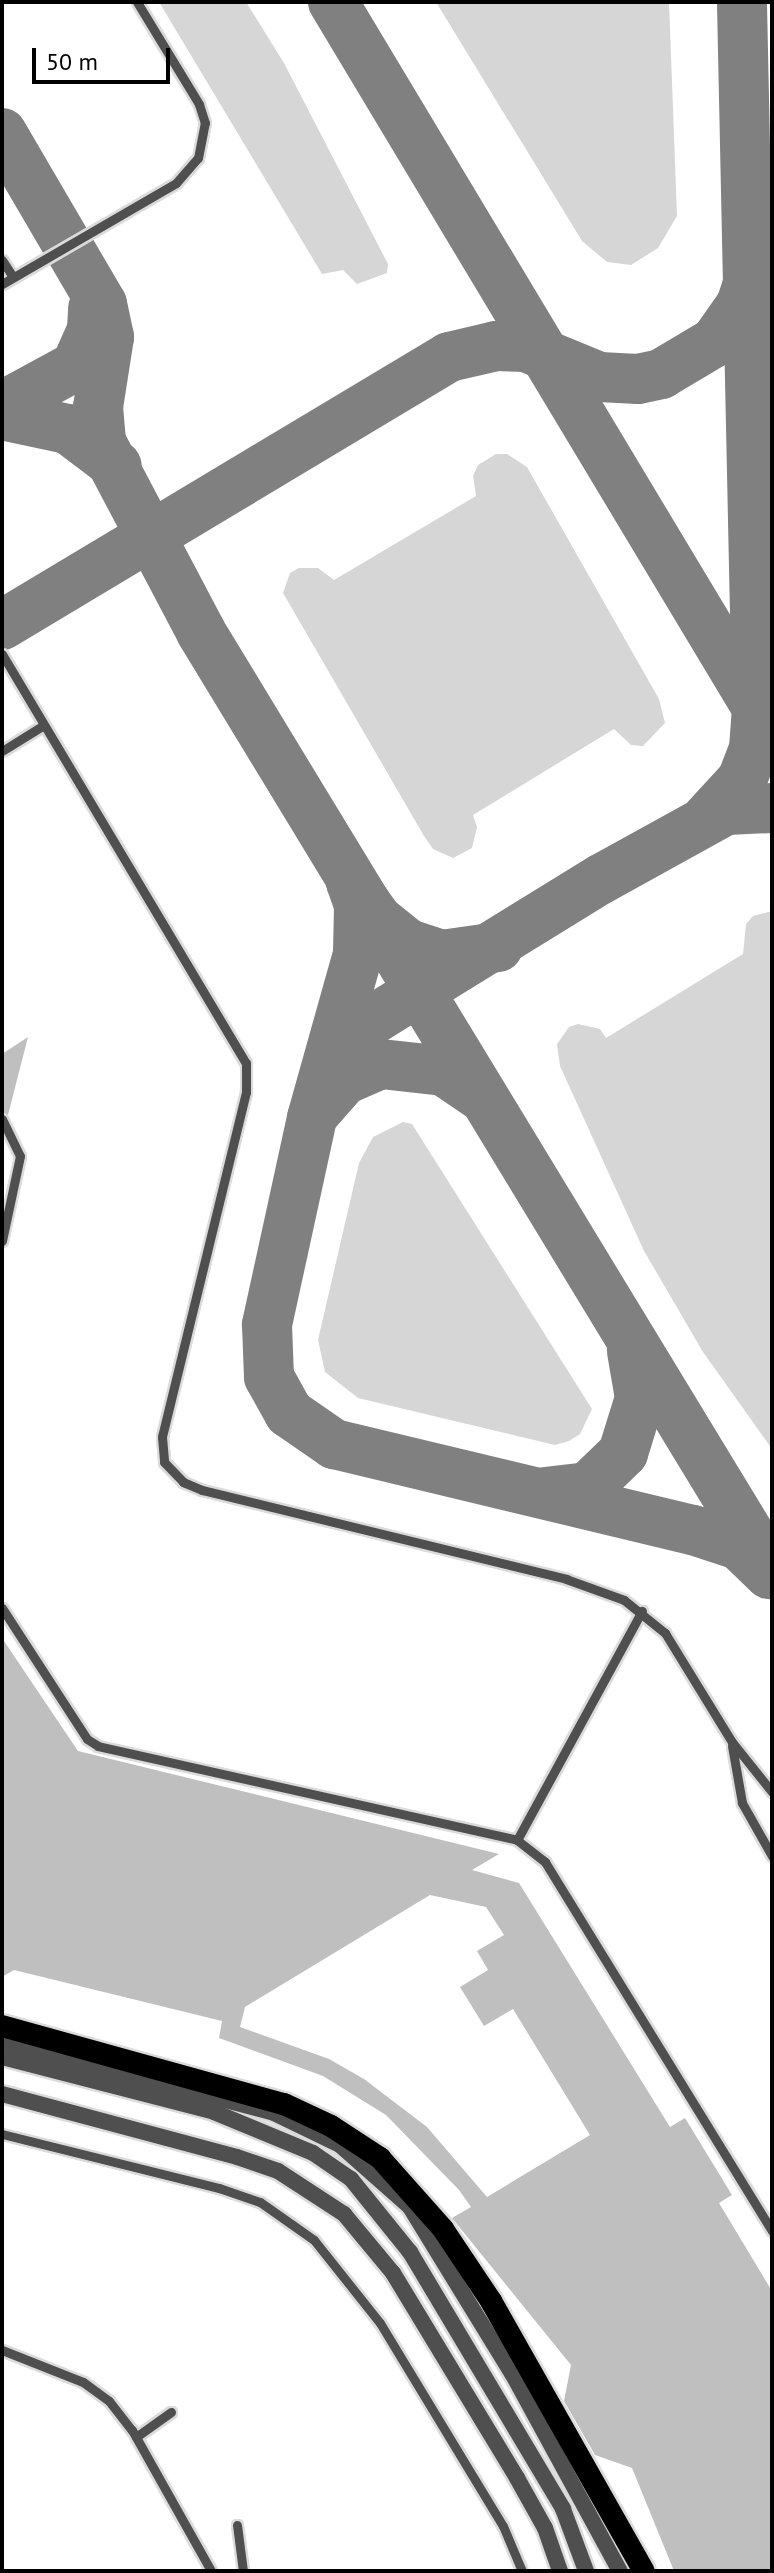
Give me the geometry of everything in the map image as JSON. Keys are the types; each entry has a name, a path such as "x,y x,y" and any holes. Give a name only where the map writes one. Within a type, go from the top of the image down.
{"highway":[{"path":"2,2026 284,2104 331,2126 380,2158 443,2229 491,2301 644,2571"}],"street":[{"path":"2,2041 274,2113 340,2145 410,2207 528,2402 620,2571"},
{"path":"2,2057 214,2112 313,2153 351,2179 410,2252 563,2509 586,2571"},
{"path":"2,2094 264,2166 313,2190 344,2214 393,2273 517,2478 545,2528 560,2571"}],"lane":[{"path":"2,284 176,183 198,158 205,123 199,104 137,2"},
{"path":"2,260 13,277"},
{"path":"2,654 246,1063 246,1092 162,1437 164,1462 183,1482 202,1490 566,1579 642,1611 677,1648 732,1742 772,1792"},
{"path":"2,751 44,725"},
{"path":"2,1119 20,1156 2,1241"},
{"path":"2,1608 87,1739 98,1746 517,1840 545,1862 772,2231"},
{"path":"517,1840 642,1611"},
{"path":"732,1742 742,1803 772,1856"},
{"path":"2,2134 219,2188 260,2202 314,2240 380,2323 503,2526 522,2571"},
{"path":"2,2350 83,2382 109,2401 136,2437 211,2571"},
{"path":"136,2437 171,2412"},
{"path":"237,2525 243,2571"}],"shaded area":[{"path":"159,2 246,2 284,63 388,264 387,273 357,284 343,270 322,274"},
{"path":"436,2 669,2 677,216 658,248 631,265 607,262 582,241"},
{"path":"496,454 507,454 527,467 659,699 665,723 643,746 631,745 614,729 473,815 477,827 472,848 453,858 433,849 424,836 283,593 290,573 299,568 318,568 334,580 476,496 473,476 478,465"},
{"path":"772,911 772,1449 703,1352 644,1251 560,1066 557,1044 569,1027 578,1024 600,1029 606,1038 743,954 746,924 753,916"},
{"path":"403,1122 412,1124 592,1409 580,1434 569,1441 555,1445 358,1398 325,1372 318,1340 359,1163 373,1137"}],"building":[{"path":"28,1037 8,1115 2,1112 2,1054"},
{"path":"2,1638 78,1751 499,1854 472,1870 519,1883 670,2127 685,2118 732,2195 719,2203 772,2291 772,2571 674,2571 632,2468 595,2455 564,2401 571,2365 452,2218 471,2207 459,2190 386,2115 323,2076 219,2038 222,2021 14,1970 2,1977","holes":["430,1895 486,1907 504,1935 477,1951 488,1970 460,1987 484,2026 513,2009 590,2135 487,2197 427,2127 364,2079 329,2059 240,2027 245,2007"]}],"taxiway":[{"path":"333,2 772,733"},
{"path":"707,818 742,780 754,748 757,708 742,2"},
{"path":"2,133 102,304 109,337 98,407 101,442 201,632 772,1571"},
{"path":"2,625 449,357 496,346 526,347 599,377 638,379 661,374 715,342 741,305 749,280"},
{"path":"2,406 76,366 92,330 93,308"},
{"path":"2,415 68,429 117,466"},
{"path":"330,1063 345,1039 374,1019 601,879 726,810 772,808"},
{"path":"498,947 442,955 408,944 378,920 351,882 359,905 358,954 312,1118 267,1325 269,1377 289,1413 334,1444 693,1530 739,1545 769,1574"},
{"path":"315,1113 344,1080 381,1064 444,1071 479,1095"},
{"path":"545,1492 588,1487 623,1453 640,1398 632,1351"}]}
